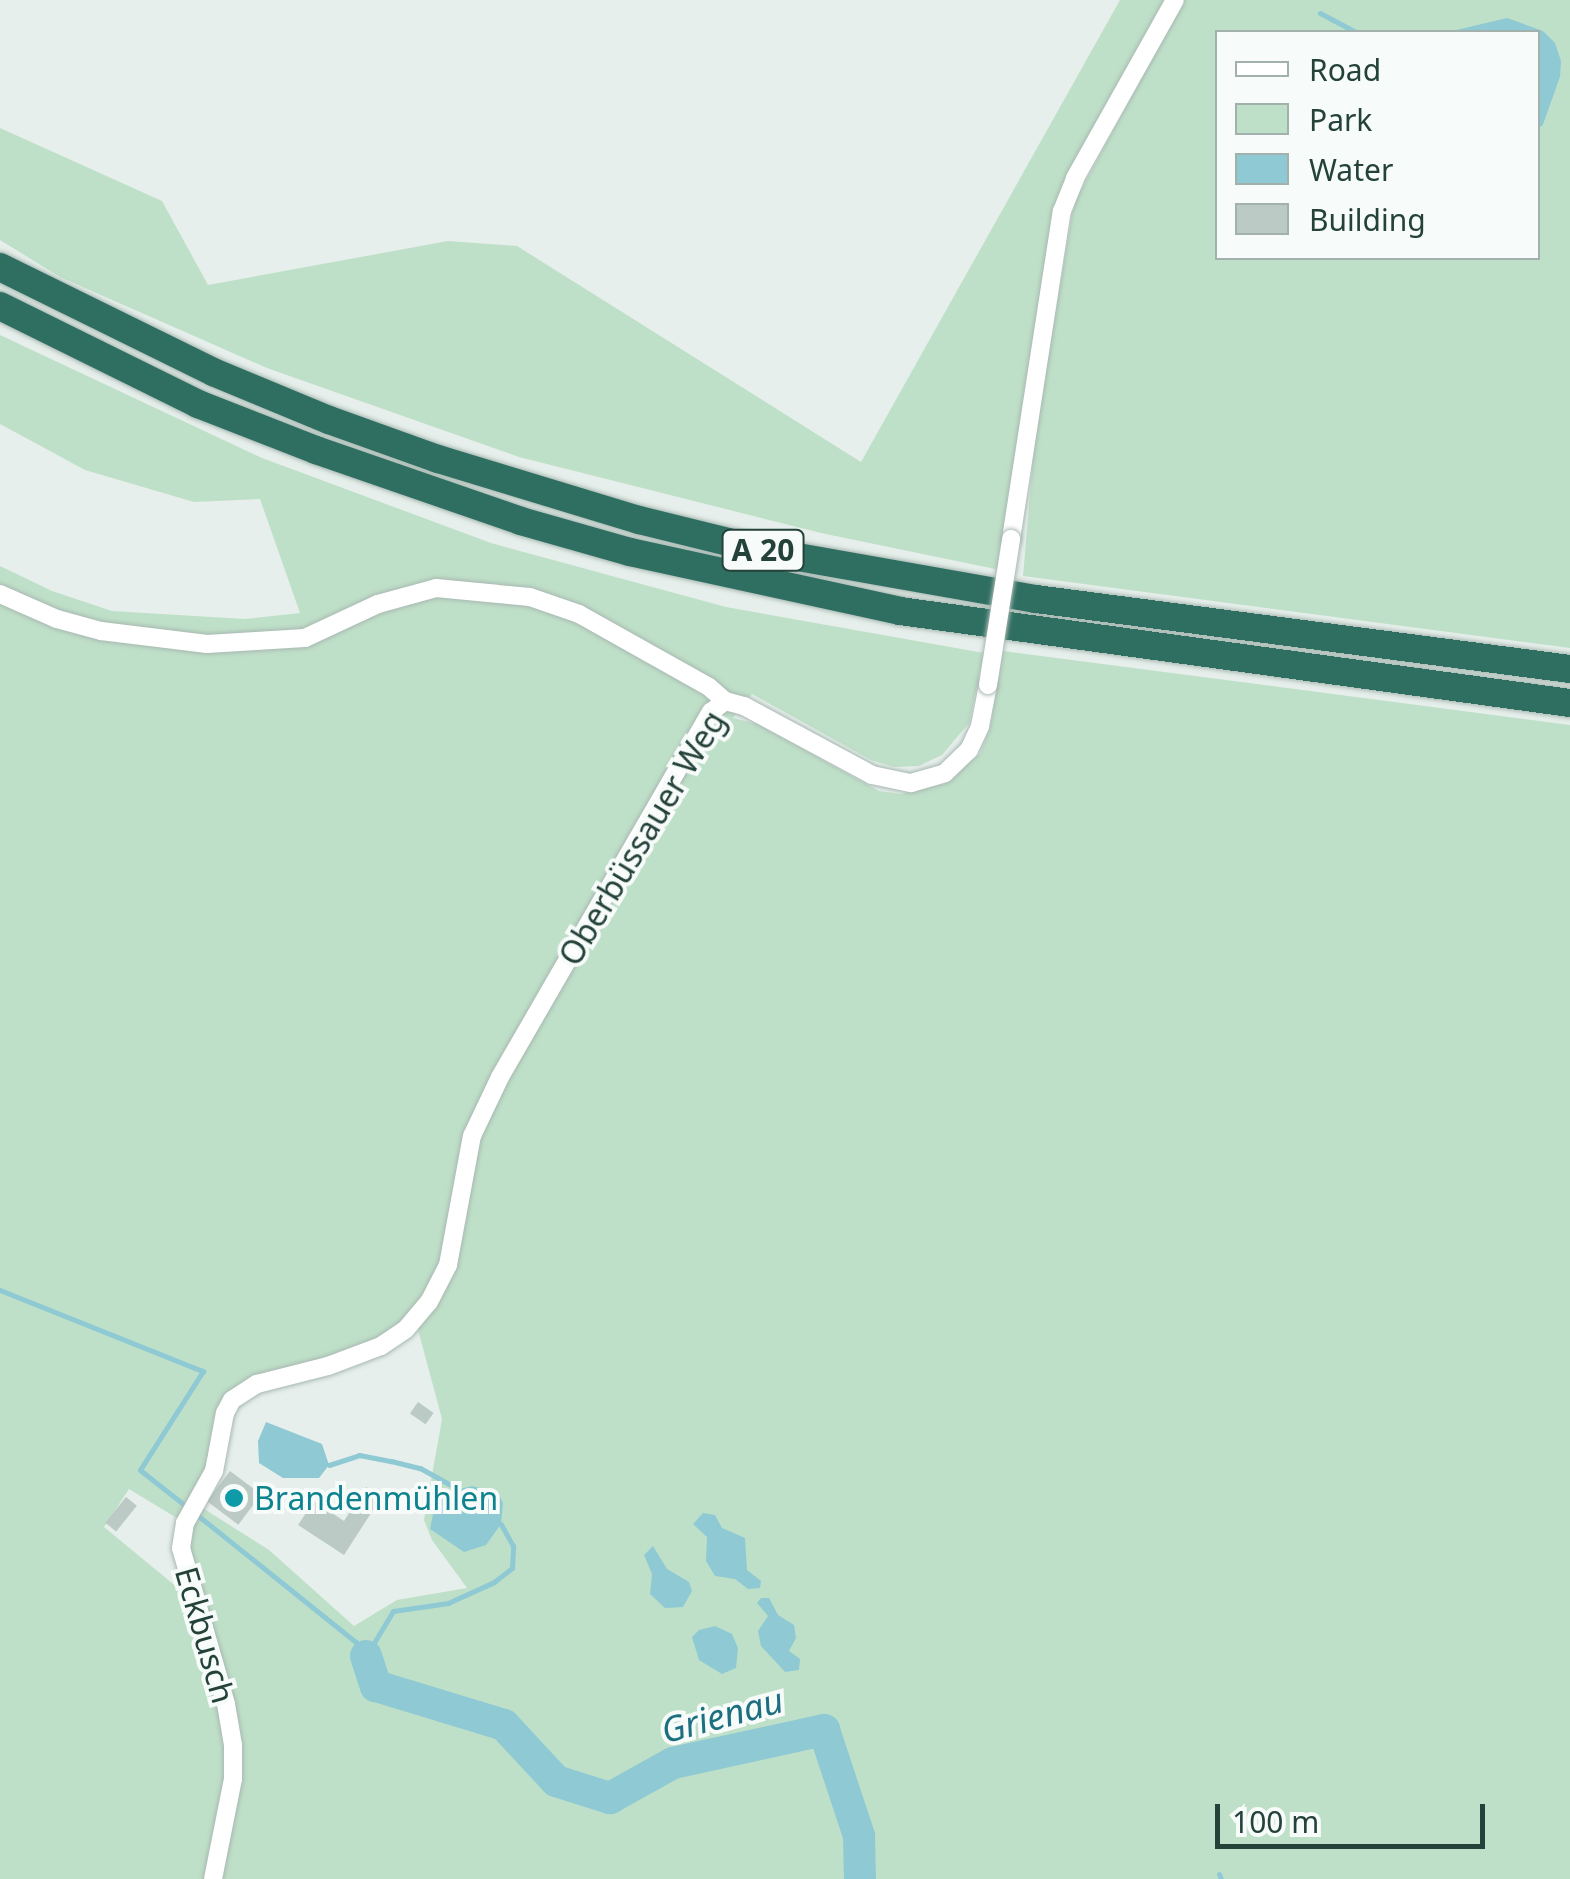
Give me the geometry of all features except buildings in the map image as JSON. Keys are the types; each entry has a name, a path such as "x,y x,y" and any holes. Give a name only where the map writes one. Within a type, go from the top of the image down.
{"highway":[{"name":"A 20","path":"0,267 213,372 329,420 512,484 639,520 769,552 1036,600 1570,669"},
{"name":"A 20","path":"0,306 198,404 299,444 427,491 630,552 900,612 1570,703"}],"street":[{"name":"Oberbüssauer Weg","path":"232,1400 257,1384 328,1366 381,1346 406,1328 430,1302 448,1266 472,1136 500,1077 711,712 725,701 744,706 872,775 911,783 945,773 970,750 980,726 988,685 1062,211 1075,178 1176,0"},
{"path":"0,594 56,619 100,630 224,644 306,638 391,600 436,588 515,594 578,614 709,686 725,701"},
{"name":"Eckbusch","path":"214,1879 233,1778 233,1746 226,1704 182,1548 185,1524 214,1471 232,1400"}],"green space":[{"path":"1120,0 1168,0 1067,183 1000,570 821,533 519,457 267,368 60,277 0,240 0,128 162,201 208,285 448,241 517,246 861,462"},
{"path":"1184,0 1570,0 1570,648 1023,576 1035,436 1074,203"},
{"path":"0,335 262,458 491,543 726,607 984,653 969,723 942,755 919,766 894,767 871,760 752,694 733,718 757,724 879,791 901,794 943,784 980,754 990,728 1003,651 1570,725 1570,1879 0,1879 0,566 52,591 112,611 245,619 300,613 260,499 194,502 85,470 0,424","holes":["417,1326 442,1419 424,1520 432,1540 467,1588 397,1600 354,1626 269,1550 201,1507 239,1394","129,1489 185,1523 195,1602 104,1527"]}],"water":[{"path":"1507,18 1543,31 1555,43 1561,61 1560,77 1543,125 1540,127 1540,30 1456,30"},
{"path":"266,1422 322,1444 329,1465 319,1478 283,1478 259,1463 258,1441"},
{"path":"472,1486 498,1493 503,1503 501,1524 486,1545 464,1552 430,1529 434,1509 447,1492"},
{"path":"703,1513 715,1515 722,1528 745,1538 747,1570 761,1581 760,1588 748,1589 735,1579 715,1576 706,1561 707,1537 693,1524"},
{"path":"653,1546 667,1569 689,1582 692,1591 683,1607 665,1608 650,1594 652,1574 644,1555"},
{"path":"761,1598 769,1598 778,1615 794,1625 796,1638 789,1651 800,1659 799,1670 785,1672 761,1646 758,1631 768,1616 757,1603"},
{"path":"715,1626 732,1634 738,1648 736,1668 722,1674 699,1660 692,1637 699,1630"}],"waterway":[{"path":"1320,13 1351,30"},
{"name":"Grienau","path":"0,1290 203,1371 140,1470 187,1507"},
{"path":"329,1465 359,1455 420,1468 458,1489"},
{"name":"Grienau","path":"196,1514 356,1642 366,1656"},
{"name":"Grienau","path":"366,1656 393,1611 448,1603 494,1582 512,1568 513,1546 501,1524"},
{"name":"Grienau","path":"366,1656 376,1686 504,1725 556,1781 610,1798 673,1763 824,1730 859,1836 860,1879"},
{"path":"1219,1874 1221,1879"}],"place":[{"name":"Brandenmühlen","path":"234,1498"}]}
